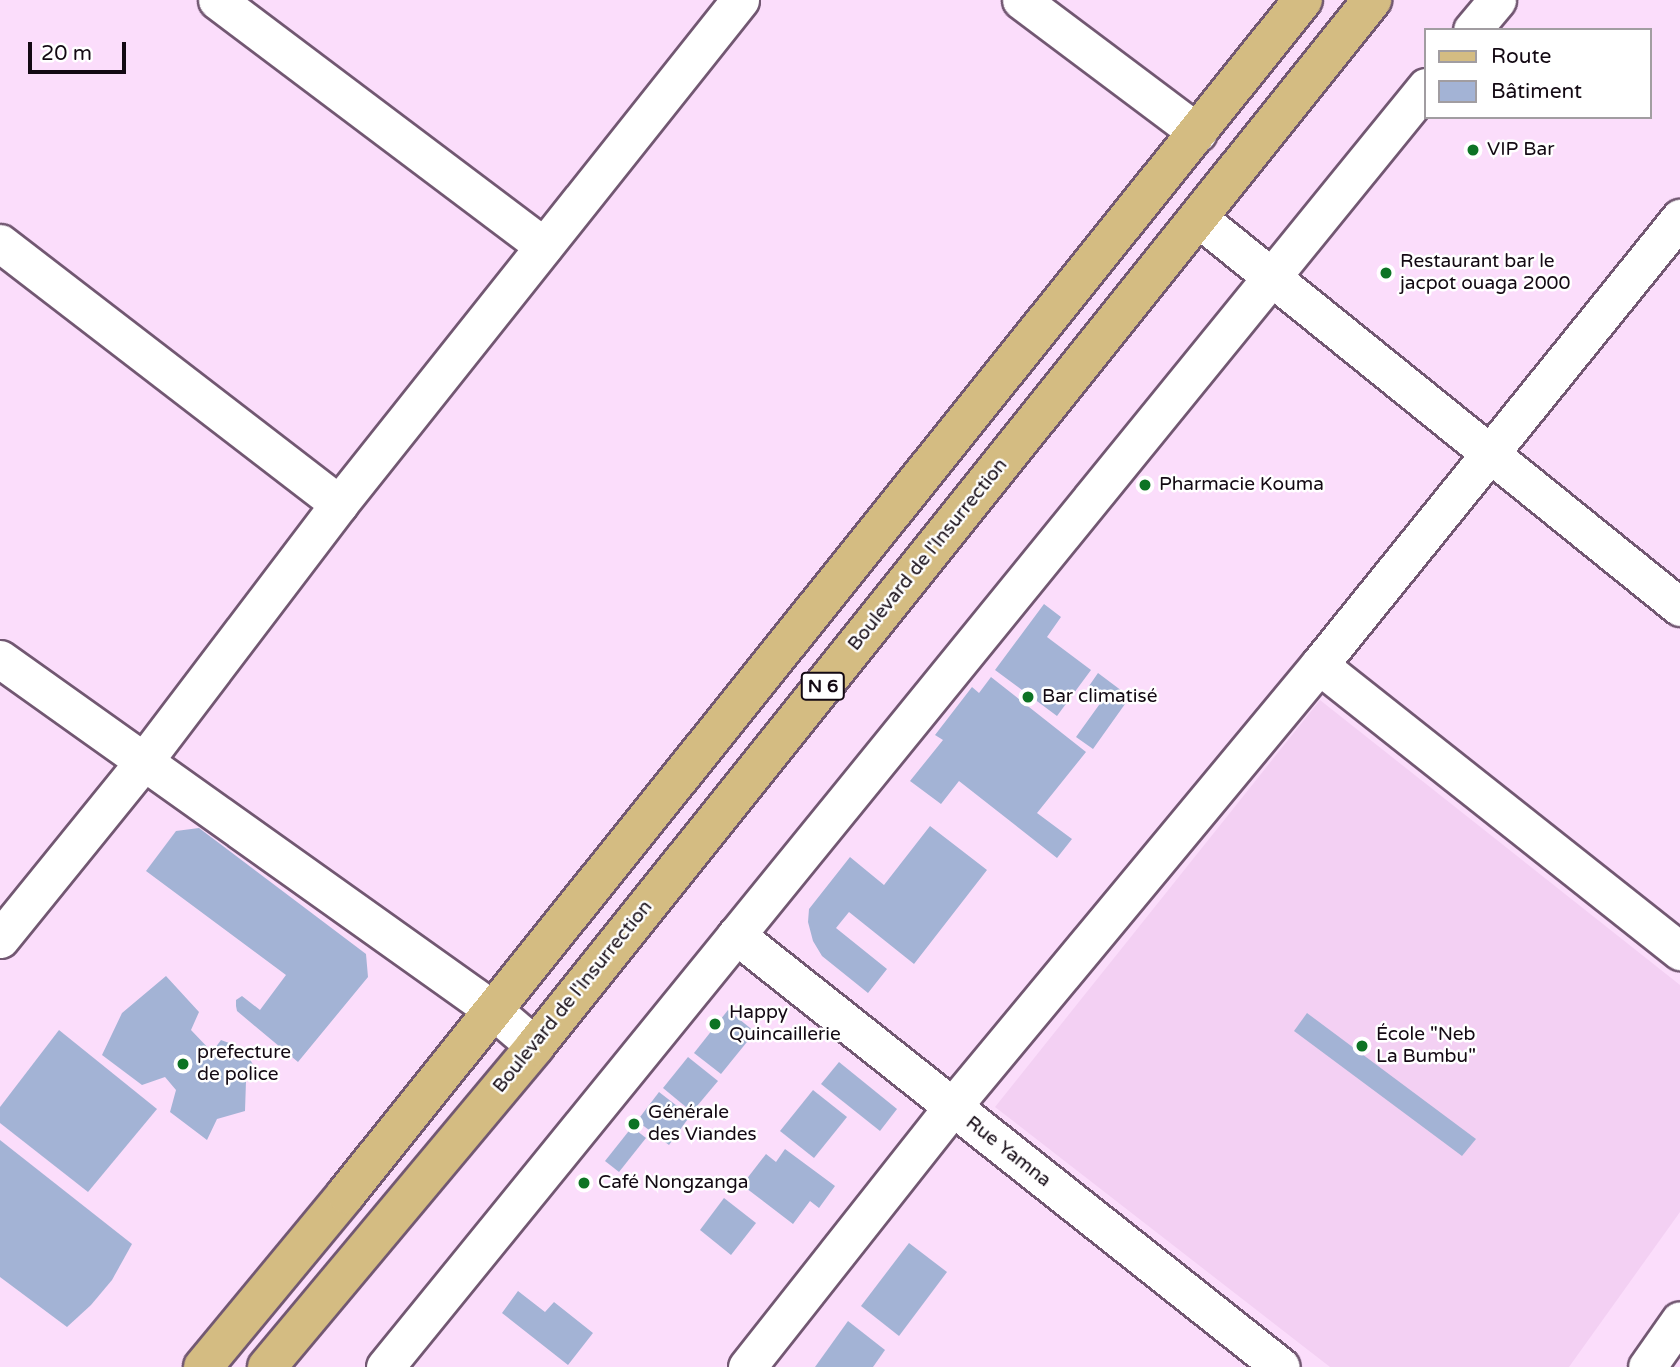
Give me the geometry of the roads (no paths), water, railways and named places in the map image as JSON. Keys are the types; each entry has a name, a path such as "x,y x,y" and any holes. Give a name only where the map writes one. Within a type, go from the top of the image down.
{"main road":[{"name":"N 6","path":"204,1367 1303,0"},
{"name":"Boulevard de l'Insurrection","path":"267,1367 535,1046 1372,0"}],"street":[{"path":"217,0 544,246"},
{"path":"0,939 144,761 339,504 740,0"},
{"path":"1020,0 1198,132"},
{"path":"1474,28 1497,0"},
{"path":"385,1367 1424,89"},
{"path":"1197,217 1680,607"},
{"path":"747,1367 953,1107 1320,665 1490,453 1677,227"},
{"path":"0,243 339,504"},
{"path":"0,659 493,1010 535,1046"},
{"path":"1320,665 1680,951"},
{"name":"Rue Yamna","path":"736,936 1282,1367"},
{"path":"1647,1367 1680,1320"}],"place":[{"name":"VIP Bar","path":"1473,150"},
{"name":"Restaurant bar le jacpot ouaga 2000","path":"1386,273"},
{"name":"Pharmacie Kouma","path":"1145,485"},
{"name":"Bar climatisé","path":"1028,697"},
{"name":"Happy Quincaillerie","path":"715,1024"},
{"name":"École \"Neb La Bumbu\"","path":"1362,1046"},
{"name":"prefecture de police","path":"183,1064"},
{"name":"Générale des Viandes","path":"634,1124"},
{"name":"Café Nongzanga","path":"584,1183"}]}
